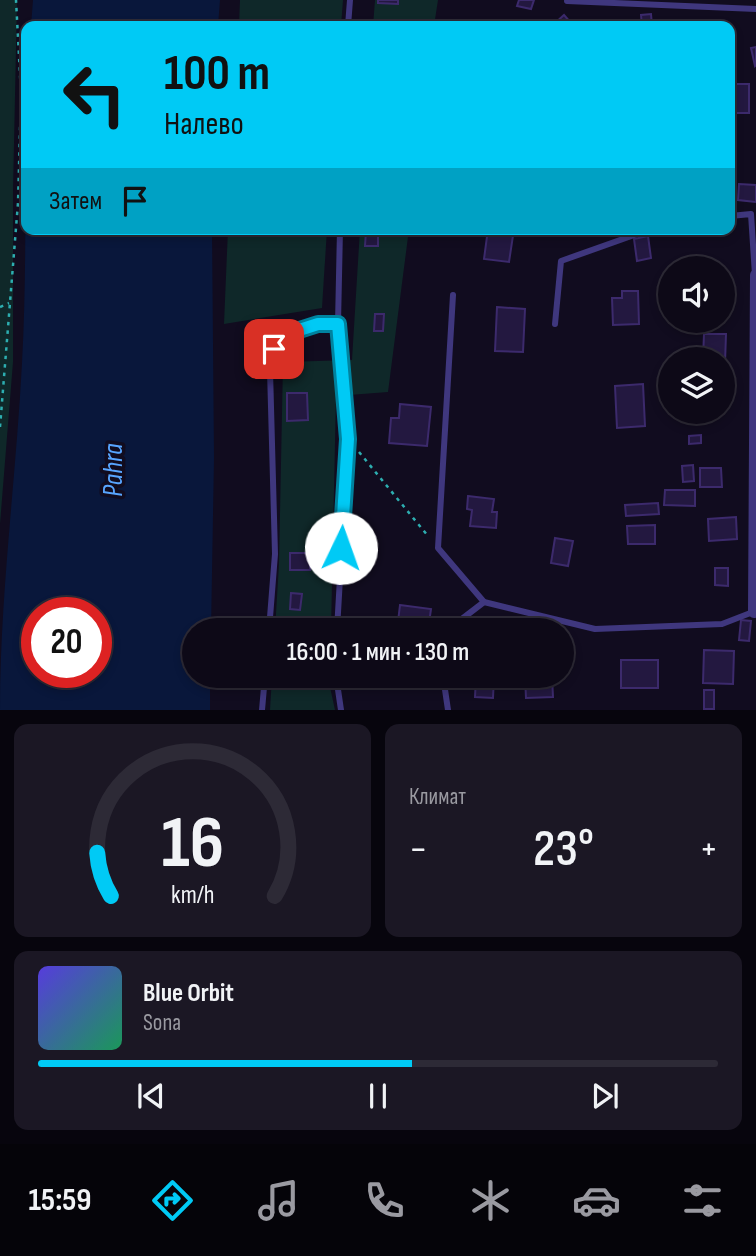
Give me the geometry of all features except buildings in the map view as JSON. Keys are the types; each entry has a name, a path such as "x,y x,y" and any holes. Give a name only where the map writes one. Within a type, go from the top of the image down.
{"street":[{"path":"755,614 756,275"}],"lane":[{"path":"348,21 350,0"},
{"path":"567,1 756,9"},
{"path":"735,216 751,214 756,275"},
{"path":"338,618 348,439 338,324 340,235"},
{"path":"555,324 561,261 634,235"},
{"path":"453,295 438,548 484,603 595,629 722,624 755,614"},
{"path":"270,618 275,554 270,370 274,349 287,334 318,324 338,324"},
{"path":"464,618 484,603"},
{"path":"262,710 264,688"},
{"path":"338,688 341,710"},
{"path":"445,688 448,710"}],"path":[{"path":"0,427 18,203 21,94 16,0"},
{"path":"0,307 9,303"},
{"path":"348,439 438,548"}],"green space":[{"path":"0,0 17,0 13,362 0,524"},
{"path":"240,0 343,0 341,21 239,21"},
{"path":"375,0 438,0 435,21 373,21"},
{"path":"228,235 327,235 322,308 224,324"},
{"path":"360,235 408,235 388,392 336,396 331,618 276,618 283,362 352,360"},
{"path":"271,688 330,688 335,710 270,710"}],"water":[{"path":"33,0 220,0 218,21 31,21"},
{"name":"Pahra","path":"25,235 212,235 214,458 211,618 182,618 182,688 210,688 210,710 0,710 5,580 22,363"}],"route":[{"path":"274,349 287,334 318,324 338,324 348,439 341,548"}]}
